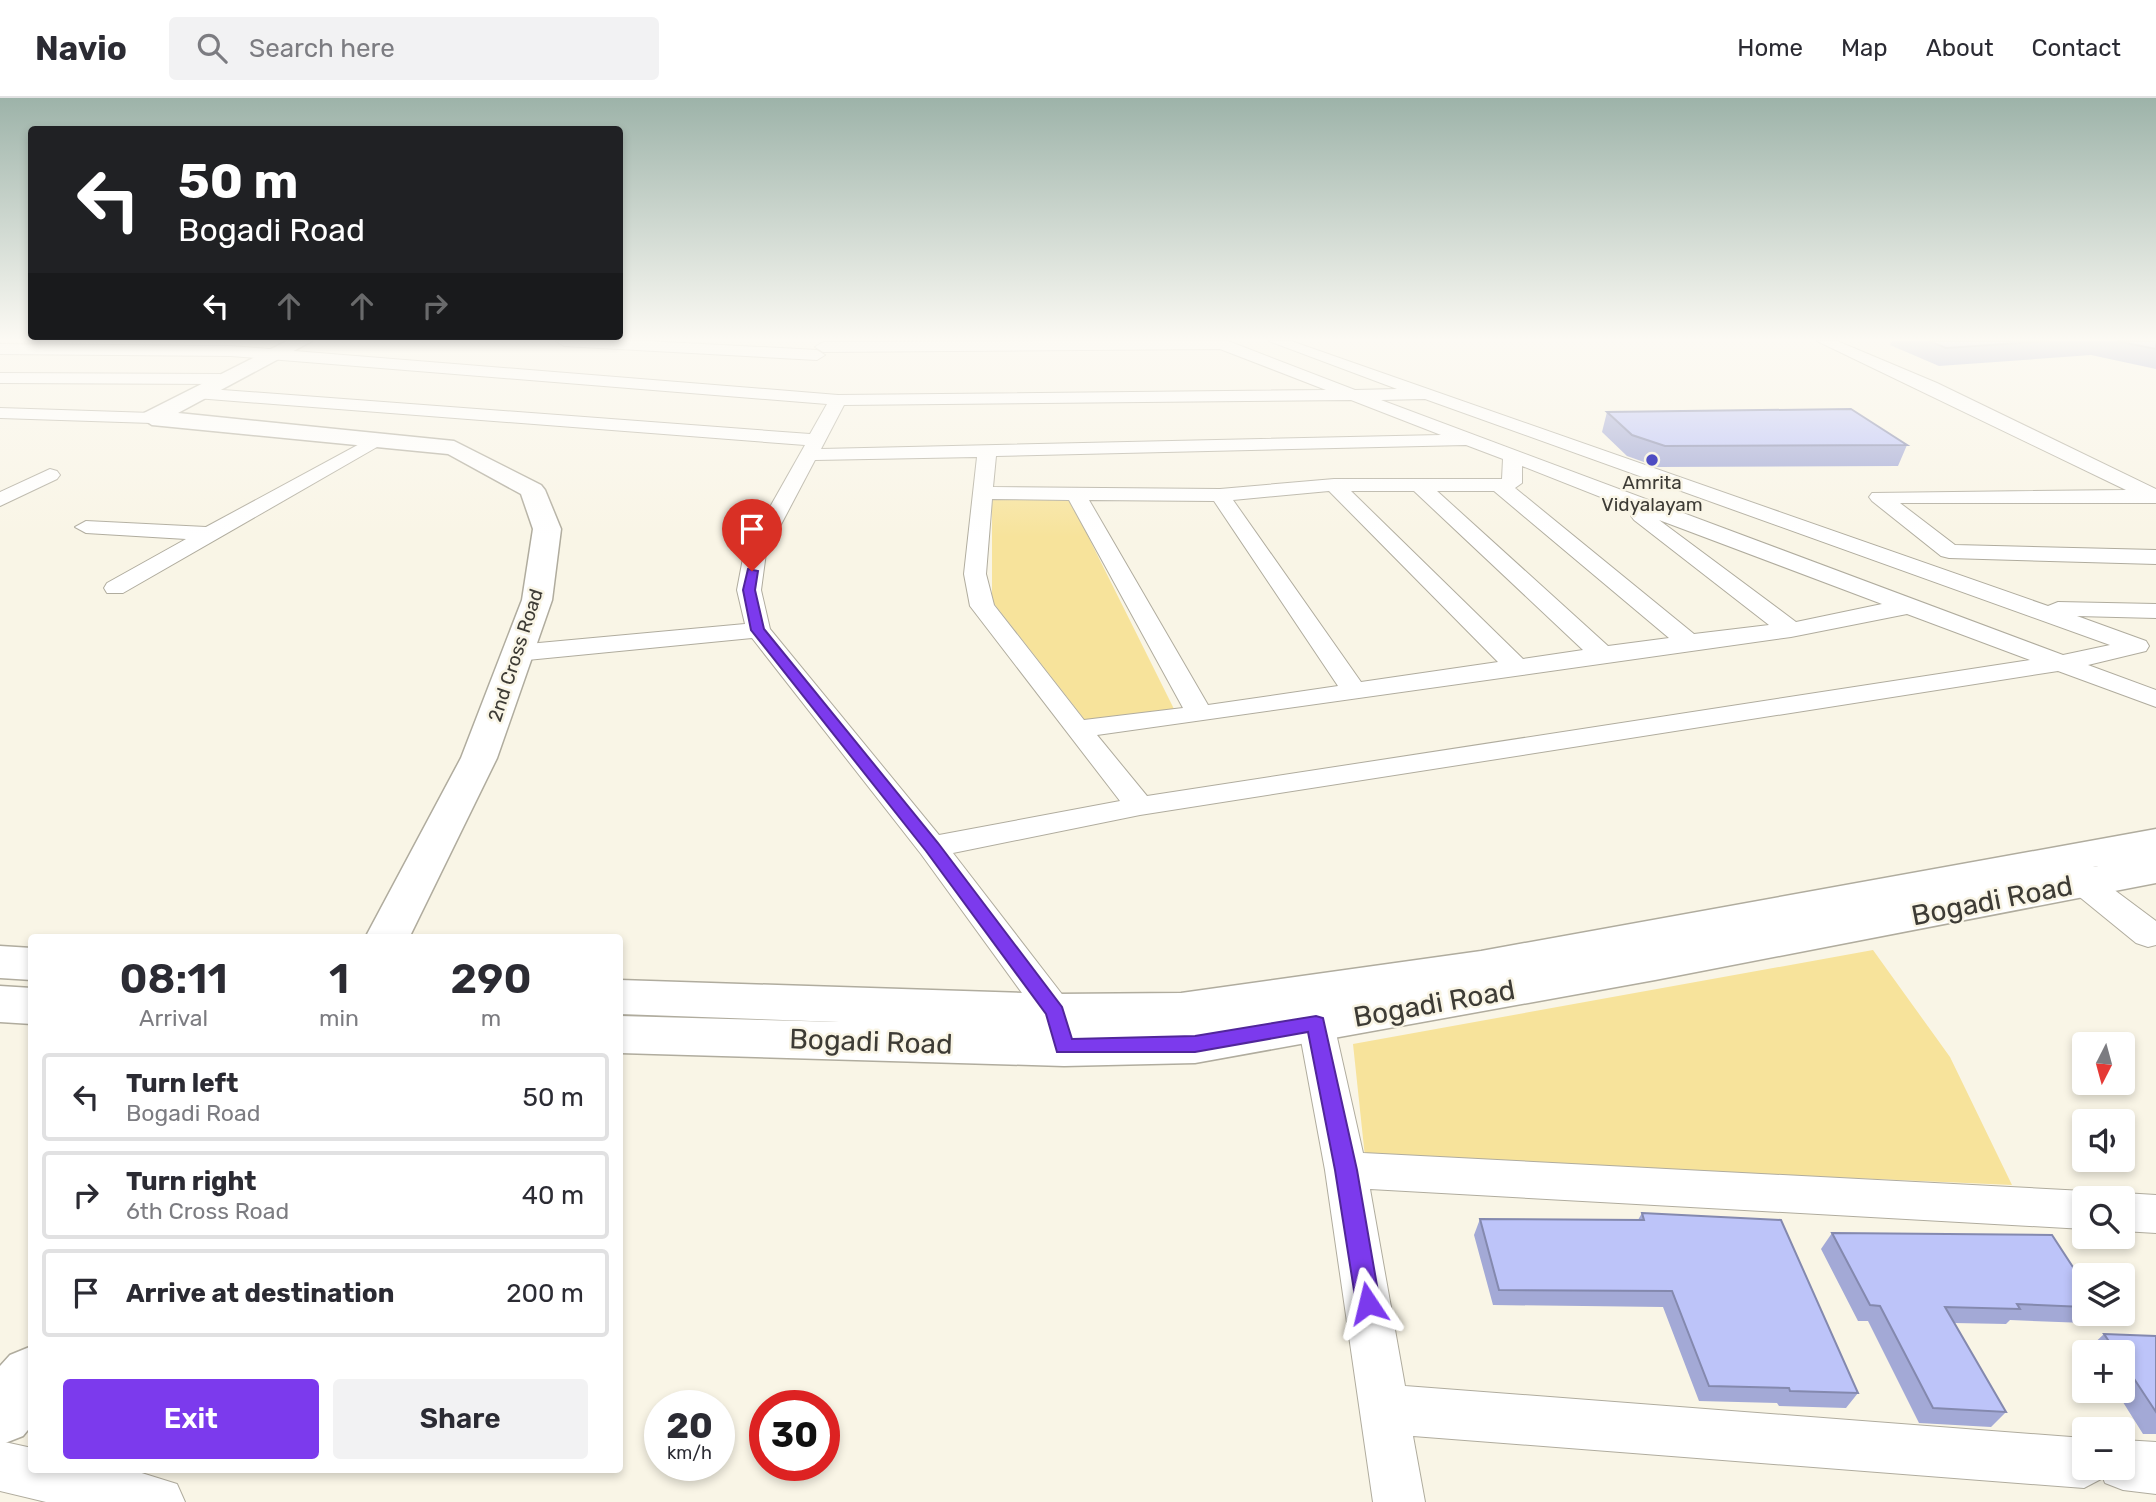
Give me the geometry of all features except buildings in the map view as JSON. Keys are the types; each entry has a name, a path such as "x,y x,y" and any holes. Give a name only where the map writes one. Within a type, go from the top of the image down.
{"main road":[{"path":"152,418 172,407"},
{"name":"2nd Cross Road","path":"152,418 454,448 532,490 547,529 537,600 479,758 389,934"},
{"name":"Bogadi Road","path":"623,1035 1060,1030 1481,967 2156,842"},
{"name":"Bogadi Road","path":"623,997 1060,1030 1195,1044 1656,964 2156,869"},
{"path":"0,962 28,964"},
{"path":"0,1004 28,1006"},
{"path":"0,1413 28,1382"}],"street":[{"path":"350,407 812,447 987,449 1476,440"},
{"path":"834,407 755,553 749,590 758,630 932,847 1060,1030"},
{"path":"1389,407 1512,456 2156,699"},
{"path":"1466,407 2147,649"},
{"path":"1973,407 2151,491"},
{"path":"0,413 152,418"},
{"path":"115,588 378,439"},
{"path":"987,449 975,574 982,606 1076,729 1140,806"},
{"path":"982,493 1220,495 1334,485 1499,485 1512,483 1512,456"},
{"path":"0,500 50,475"},
{"path":"1417,483 1602,654"},
{"path":"1334,485 1517,667"},
{"path":"1499,485 1689,642"},
{"path":"2151,491 1879,497 1949,551 1976,554 2156,556"},
{"path":"1075,493 1200,714"},
{"path":"1612,494 1791,630"},
{"path":"1220,495 1355,692"},
{"path":"86,527 209,534"},
{"path":"1076,729 1200,714 1602,654 1791,630 1910,606"},
{"path":"2032,608 2156,611"},
{"path":"517,653 758,630"},
{"path":"932,847 1140,806 2147,649"},
{"path":"2082,883 2148,934 2156,933"},
{"path":"1316,1024 1346,1170 1399,1502"},
{"path":"1346,1170 2072,1209"},
{"path":"2135,1213 2156,1214"},
{"path":"0,1384 28,1368"},
{"path":"1386,1409 2072,1462"},
{"path":"0,1466 28,1472"},
{"path":"2135,1466 2156,1468"},
{"path":"31,1473 159,1502"}],"shaded area":[{"path":"992,498 1069,498 1175,711 1085,720 992,601"},
{"path":"1873,950 1950,1057 2012,1185 1365,1157 1353,1044"}],"place":[{"name":"Amrita Vidyalayam","path":"1652,460"}],"route":[{"path":"752,571 749,590 758,630 932,847 1055,1012 1064,1047 1195,1044 1316,1024 1346,1170 1368,1303"}]}
